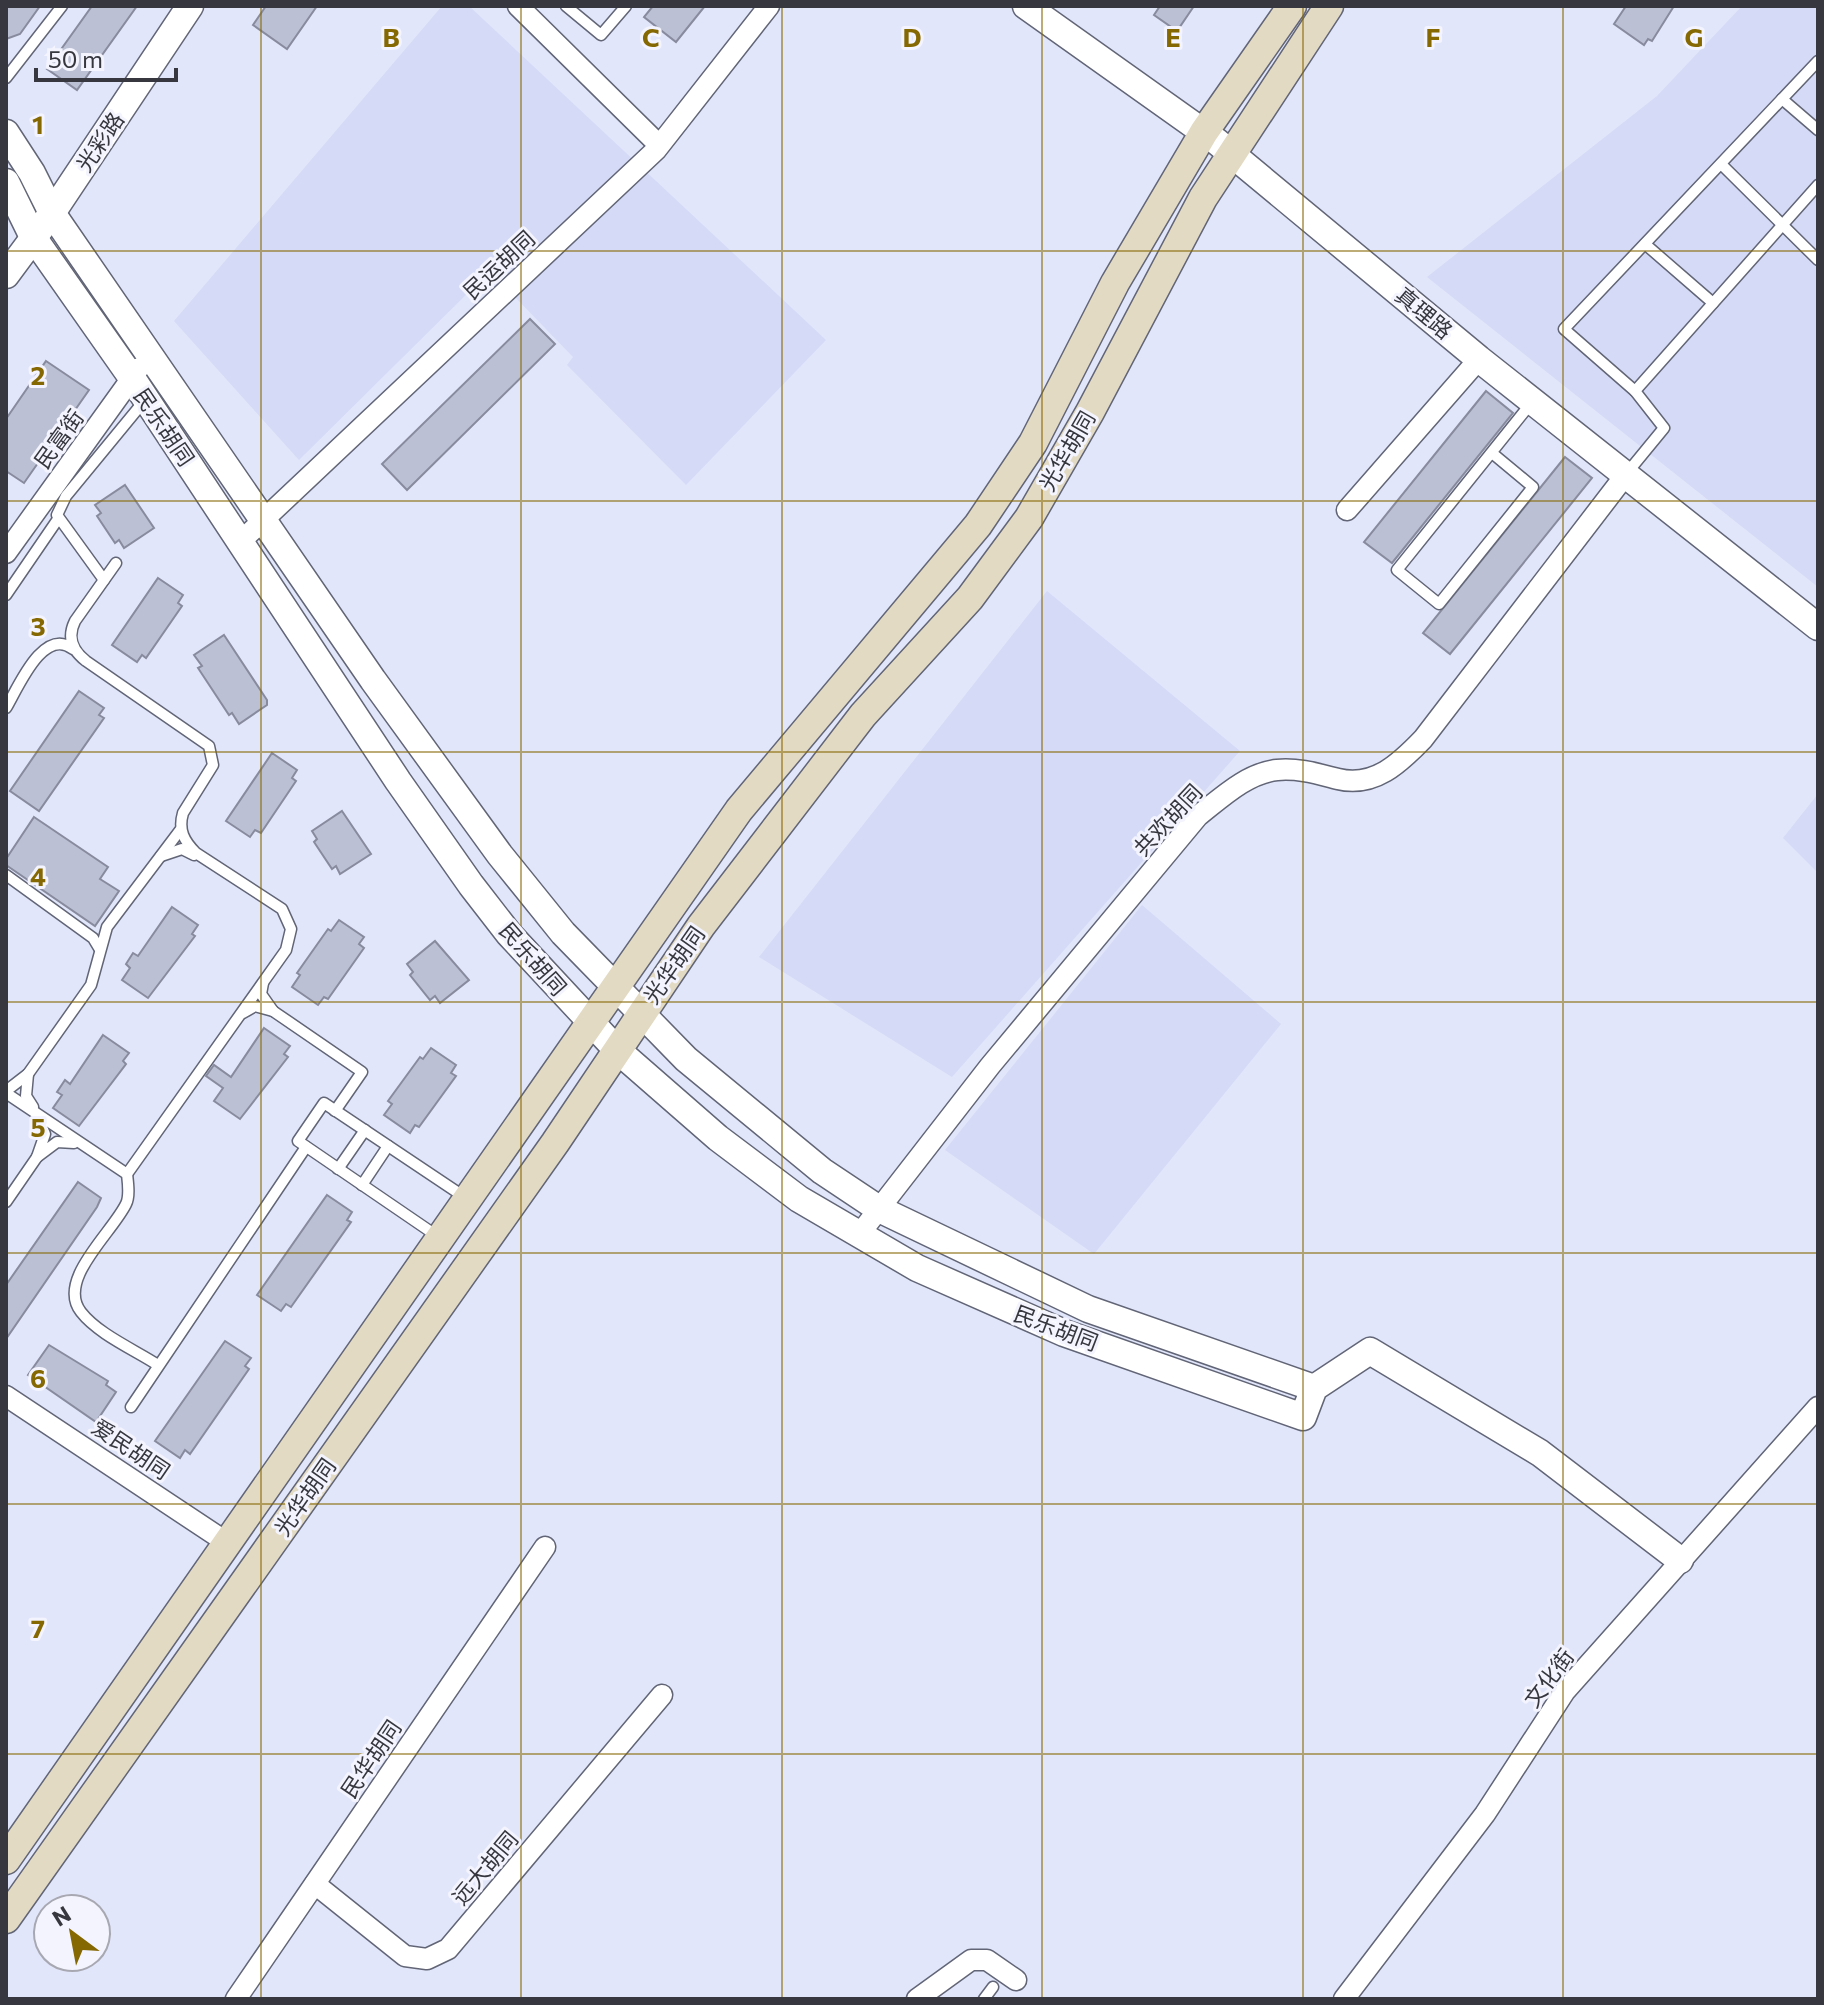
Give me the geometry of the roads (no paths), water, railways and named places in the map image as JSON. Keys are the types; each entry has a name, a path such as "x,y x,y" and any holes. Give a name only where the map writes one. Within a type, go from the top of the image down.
{"main road":[{"name":"光华胡同","path":"6,1860 739,810 978,525 1033,443 1115,283 1204,132 1292,6"},
{"name":"光华胡同","path":"6,1919 555,1143 640,1013 781,817 863,715 970,598 1029,518 1090,412 1161,272 1232,154 1329,6"}],"street":[{"name":"光彩路","path":"6,275 52,213 190,6"},
{"path":"518,6 659,145"},
{"name":"民运胡同","path":"241,541 659,145 769,6"},
{"name":"真理路","path":"1026,6 1204,132 1479,359 1818,627"},
{"name":"民乐胡同","path":"6,133 32,173 52,213 444,779 554,922 640,1013 747,1112 822,1171 879,1209 1088,1309 1314,1388"},
{"name":"民乐胡同","path":"6,182 33,237 139,389 471,885 509,934 589,1022 718,1138 799,1199 858,1236 942,1280 1064,1333 1303,1417 1314,1388 1370,1351 1540,1453 1680,1560"},
{"name":"民富街","path":"6,553 139,389 150,351"},
{"path":"1347,510 1479,359"},
{"name":"共欢胡同","path":"858,1236 990,1066 1198,816 1234,787 1275,770 1314,771 1341,780 1365,780 1395,767 1423,739 1627,473"},
{"name":"爱民胡同","path":"6,1396 229,1544"},
{"name":"文化街","path":"1344,1999 1485,1814 1565,1691 1818,1407"},
{"name":"民华胡同","path":"236,1999 545,1547"},
{"name":"远大胡同","path":"315,1884 405,1956 427,1959 448,1949 662,1695"},
{"path":"917,1999 971,1960 987,1960 1016,1980"}],"lane":[{"path":"566,6 601,35 626,6"},
{"path":"6,78 58,8"},
{"path":"1627,473 1664,428 1635,391 1564,329 1818,61"},
{"path":"1782,99 1818,130"},
{"path":"1721,164 1818,260"},
{"path":"1635,391 1818,185"},
{"path":"1645,244 1713,303"},
{"path":"6,595 58,519 59,506 139,389"},
{"path":"1492,453 1533,487 1439,604 1397,570 1534,401"},
{"path":"58,519 104,580"},
{"path":"6,708 35,659 75,621 116,563"},
{"path":"75,621 70,639 79,656"},
{"path":"48,647 64,644 209,746 213,765 187,804 181,829 107,927 99,948 97,973 91,985 28,1074 6,1092 127,1174"},
{"path":"158,1365 82,1314 74,1295 80,1272 128,1202 127,1174 290,941 289,919 282,909 190,847 181,829"},
{"path":"157,860 173,850 182,849 230,875"},
{"path":"6,875 93,938 99,948"},
{"path":"263,982 261,994 273,1011"},
{"path":"238,1016 255,1006 273,1011 362,1072 335,1111"},
{"path":"6,1202 37,1157 45,1134 26,1096 28,1074"},
{"path":"439,1237 298,1141 324,1103 466,1198"},
{"path":"338,1169 365,1130"},
{"path":"37,1157 57,1142 68,1140 84,1146"},
{"path":"362,1185 388,1146"},
{"path":"131,1407 306,1147"},
{"path":"984,1999 993,1987"}]}
